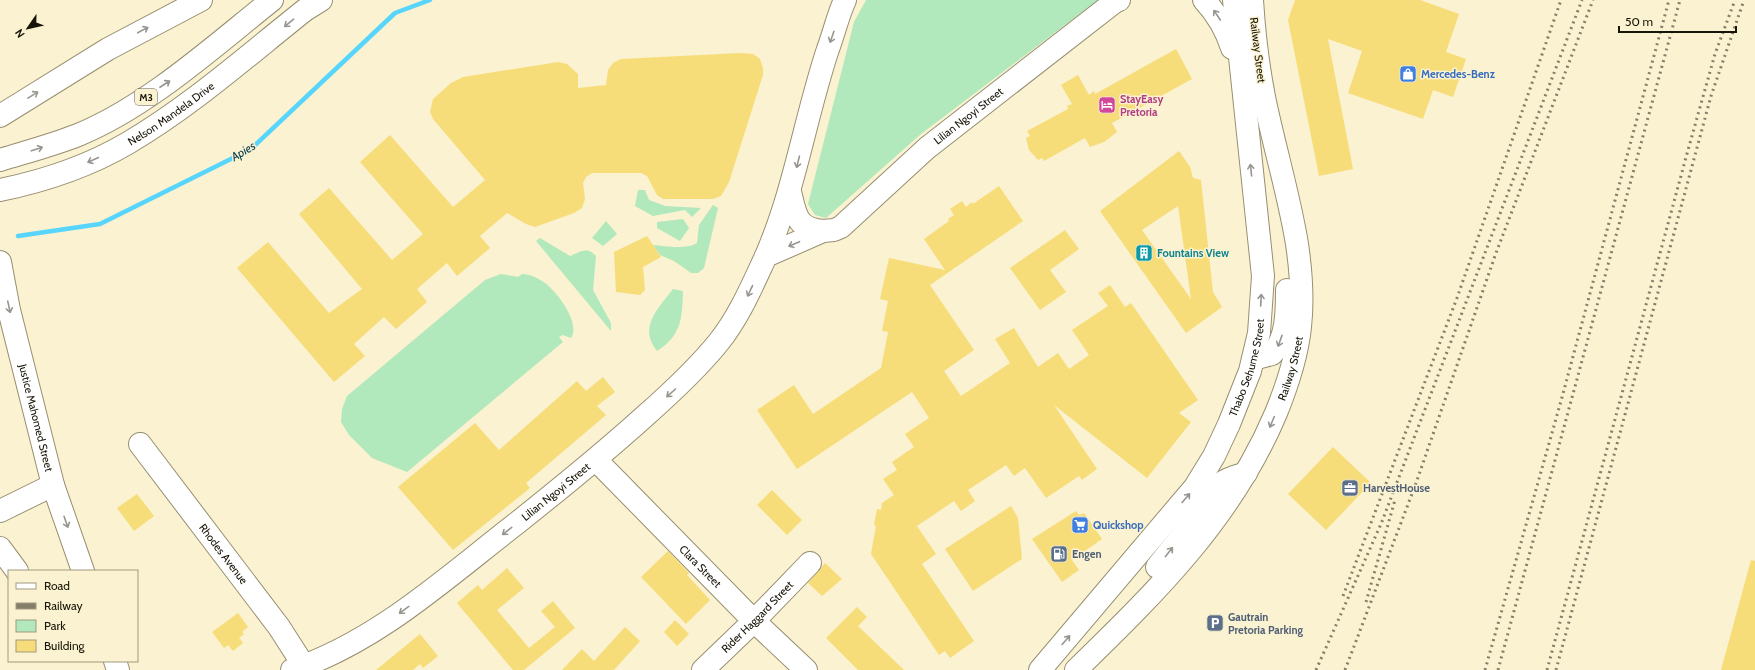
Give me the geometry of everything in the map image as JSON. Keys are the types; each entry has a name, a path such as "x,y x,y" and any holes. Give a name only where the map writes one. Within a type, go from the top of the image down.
{"main road":[{"path":"0,116 108,49 201,0"},
{"name":"M3","path":"0,160 79,134 126,110 179,75 272,0"},
{"name":"Nelson Mandela Drive","path":"0,190 58,174 94,160 128,143 186,105 305,10 320,0"},
{"name":"Lilian Ngoyi Street","path":"298,668 344,647 387,622 439,584 596,460 693,373 719,342 743,307 780,224 790,192 821,70 846,0"},
{"name":"Lilian Ngoyi Street","path":"766,256 823,231 837,229 850,220 933,143 1117,0"},
{"path":"1204,0 1217,14 1227,34 1241,77"},
{"name":"Thabo Sehume Street","path":"1040,670 1202,477 1229,424 1250,371 1259,333 1263,276 1234,0"},
{"name":"Railway Street","path":"1076,670 1115,632 1202,538 1220,514 1246,474 1262,445 1286,388 1300,326 1301,281 1297,243 1264,95 1252,0"},
{"path":"1253,359 1272,354 1277,349 1282,340 1288,306 1287,273 1268,145 1264,95"},
{"path":"790,192 793,210 802,224 808,228 823,231"},
{"name":"Justice Mahomed Street","path":"1,266 9,310 53,485 83,570"},
{"name":"Rhodes Avenue","path":"140,444 279,626 298,668"},
{"name":"Clara Street","path":"596,460 754,621 806,670"},
{"path":"1054,670 1079,649 1148,579 1184,533 1204,502 1219,483 1246,474"},
{"path":"0,510 53,485"},
{"path":"0,548 16,570"},
{"name":"Rider Haggard Street","path":"703,670 754,621 810,563"}],"green space":[{"path":"866,0 1098,0 921,134 826,218 815,215 808,204 854,22"},
{"path":"638,190 645,190 649,200 665,206 701,208 692,217 685,210 653,216 635,206"},
{"path":"713,205 718,208 704,268 698,273 691,273 674,261 660,255 653,245 681,247 697,243 699,225"},
{"path":"683,219 689,228 680,241 657,228 657,222"},
{"path":"606,221 617,234 603,246 592,238"},
{"path":"540,238 570,256 584,251 590,251 596,256 593,290 611,323 611,331 536,241"},
{"path":"501,274 518,277 522,274 528,275 540,279 550,287 561,300 570,316 573,324 571,338 563,335 559,337 563,342 407,472 372,458 349,435 341,422 342,409 347,396 485,280"},
{"path":"673,289 683,291 681,318 676,332 671,339 657,351 649,334 652,318"}],"building":[{"name":"Mercedes-Benz","path":"1295,0 1420,0 1459,14 1446,52 1466,59 1453,97 1433,90 1423,119 1348,93 1362,51 1328,39 1353,169 1319,176 1288,20"},
{"name":"StayEasy Pretoria","path":"1176,49 1192,79 1112,123 1117,132 1104,142 1090,147 1085,138 1044,161 1042,158 1038,160 1029,150 1026,138 1030,136 1027,131 1068,109 1067,106 1072,104 1061,85 1078,75 1089,95 1094,91 1095,94"},
{"path":"740,53 753,54 760,59 763,68 763,75 729,182 721,196 713,199 663,199 657,195 647,176 641,173 592,173 586,177 583,183 585,199 582,208 574,213 535,227 526,224 507,213 480,236 490,248 457,276 447,263 417,289 427,302 396,329 384,317 354,344 365,356 334,382 237,268 268,242 329,313 362,289 299,214 329,188 392,260 423,234 360,162 390,135 453,207 485,180 433,119 430,112 433,99 451,83 463,77 558,62 567,64 578,74 578,88 606,85 608,70 613,63 621,59"},
{"name":"Fountains View","path":"1179,151 1190,167 1193,178 1201,180 1213,292 1222,307 1186,333 1100,211","holes":["1178,206 1191,299 1142,230"]},
{"path":"999,186 1023,221 930,285 974,350 944,371 961,396 1010,363 995,339 1014,328 1038,367 1058,353 1069,369 1089,355 1072,330 1108,306 1098,293 1110,285 1125,307 1131,303 1198,400 1179,413 1191,422 1147,478 1054,405 1097,469 1082,480 1079,476 1046,498 1025,468 1014,476 1006,465 968,490 975,501 961,511 954,501 917,526 936,554 922,564 974,641 950,658 945,651 939,655 871,554 876,526 874,525 877,509 881,510 882,503 894,495 883,479 897,470 892,462 914,447 905,434 929,418 912,392 797,469 757,410 794,385 813,414 881,368 888,332 882,331 888,301 880,299 889,258 945,270 924,239 949,221 948,219 954,215 950,209 962,201 966,207 972,202 973,204"},
{"path":"1065,230 1079,249 1050,270 1066,292 1040,310 1010,268"},
{"path":"647,236 661,257 643,267 645,290 640,295 616,292 614,252"},
{"path":"603,377 615,392 597,406 606,415 526,483 530,488 453,550 398,487 475,423 499,450 577,381 586,391"},
{"name":"HarvestHouse","path":"1333,447 1371,483 1326,530 1288,494"},
{"path":"772,490 802,520 787,535 757,505"},
{"path":"137,494 154,516 134,531 117,508"},
{"path":"1011,506 1018,518 1022,559 973,591 945,549"},
{"path":"1076,511 1079,515 1084,513 1102,539 1072,560 1079,570 1062,582 1032,539"},
{"path":"668,551 689,573 687,575 710,600 686,624 641,577"},
{"path":"1751,560 1755,561 1755,670 1721,670"},
{"path":"825,563 842,579 822,596 808,583"},
{"path":"507,568 524,588 497,610 529,648 555,627 541,611 553,601 575,628 524,670 513,670 457,603 478,585 482,590"},
{"path":"857,607 867,617 858,626 904,670 858,670 826,638"},
{"path":"238,613 248,627 242,632 244,634 239,638 243,643 233,651 228,645 224,648 212,632"},
{"path":"675,620 689,634 677,646 664,632"},
{"path":"625,627 640,641 614,670 562,670 582,649 594,661"},
{"path":"420,634 438,656 423,668 420,664 413,670 376,670"}],"waterway":[{"name":"Apies","path":"18,236 100,224 251,149 395,13 430,0"}],"railway":[{"path":"1343,596 1457,298 1561,0"},
{"path":"1316,670 1381,524 1582,0"},
{"path":"1345,670 1415,486 1496,253 1593,0"},
{"path":"1485,670 1561,401 1669,0"},
{"path":"1498,670 1680,0"},
{"path":"1547,670 1688,150 1715,54 1735,0"},
{"path":"1556,670 1711,96 1744,0"},
{"path":"1366,602 1395,500"}],"place":[{"name":"Mercedes-Benz","path":"1408,74"},
{"name":"StayEasy Pretoria","path":"1107,105"},
{"name":"Fountains View","path":"1144,253"},
{"name":"HarvestHouse","path":"1350,488"},
{"name":"Quickshop","path":"1080,525"},
{"name":"Engen","path":"1059,554"},
{"name":"Gautrain Pretoria Parking","path":"1215,623"}]}
